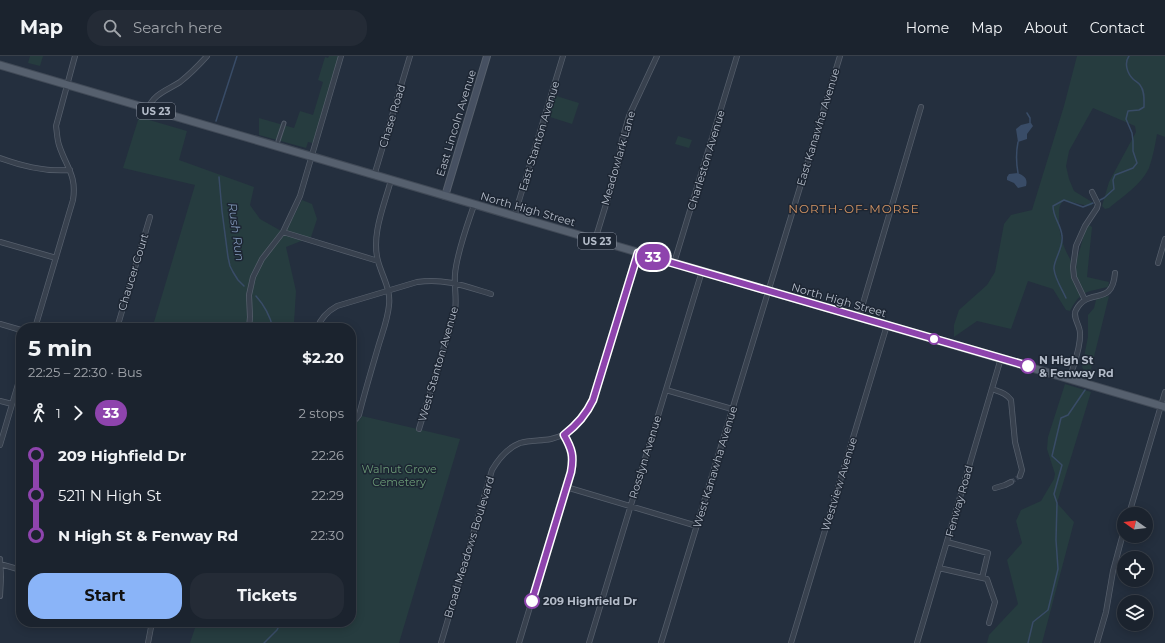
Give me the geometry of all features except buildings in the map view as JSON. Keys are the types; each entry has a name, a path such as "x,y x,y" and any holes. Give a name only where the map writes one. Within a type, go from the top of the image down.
{"main road":[{"name":"East Lincoln Avenue","path":"445,196 487,56"},
{"name":"North High Street","path":"0,66 1163,406"}],"street":[{"path":"36,323 75,190 70,170 59,145 56,126 75,56"},
{"path":"148,109 154,98 179,82 207,56"},
{"path":"249,323 249,295 253,277 262,259 282,232 300,196 342,56"},
{"name":"Chase Road","path":"374,176 410,56"},
{"name":"East Stanton Avenue","path":"514,217 563,56"},
{"name":"Meadowlark Lane","path":"595,240 611,188 629,116 657,56"},
{"name":"Charleston Avenue","path":"674,263 737,56"},
{"name":"East Kanawha Avenue","path":"769,291 840,56"},
{"path":"859,317 921,107"},
{"path":"278,141 284,123"},
{"path":"0,158 44,170 70,170"},
{"path":"356,420 388,315 388,290 378,261 376,250 377,230 391,180"},
{"path":"1085,300 1074,277 1073,267 1076,246 1085,226 1097,208 1098,204 1092,192"},
{"name":"West Stanton Avenue","path":"419,429 455,311 455,273 474,205"},
{"name":"Chaucer Court","path":"118,323 150,217"},
{"path":"282,232 378,261"},
{"path":"1158,263 1165,239"},
{"path":"0,242 56,258"},
{"name":"Broad Meadows Boulevard","path":"440,643 485,493 495,466 503,454 516,445 525,442 551,439 564,435 583,418 593,400 638,253"},
{"name":"Rosslyn Avenue","path":"589,643 702,271"},
{"path":"1070,379 1080,343 1080,329 1075,317 1075,312 1085,300 1108,293 1114,284 1115,273"},
{"path":"320,323 322,318 336,306 417,282 430,280 455,283 491,294"},
{"name":"West Kanawha Avenue","path":"661,643 769,291"},
{"path":"0,324 16,329"},
{"name":"Westview Avenue","path":"791,643 887,325"},
{"name":"Fenway Road","path":"917,643 1001,358"},
{"path":"992,389 1003,393 1011,400 1015,442 1022,470 1020,476"},
{"path":"666,390 732,409"},
{"path":"0,445 16,391"},
{"path":"1131,507 1163,406 1165,392"},
{"path":"0,401 12,404"},
{"path":"519,643 571,472 572,450 564,435"},
{"path":"995,488 1005,486 1011,482"},
{"path":"566,487 697,526"},
{"path":"947,542 988,553 982,578"},
{"path":"1097,643 1106,612 1112,570 1120,543"},
{"path":"0,596 0,562 16,568"},
{"path":"939,568 987,579 995,602 989,623"},
{"path":"148,643 151,627"}],"green space":[{"path":"30,56 43,56 40,66 28,63"},
{"path":"329,56 339,56 313,143 308,142 306,148 259,135 259,118 294,128 300,111 313,115 323,82 318,80 325,57 328,58"},
{"path":"1077,56 1165,56 1165,137 1157,134 1149,168 1146,174 1136,185 1109,208 1105,209 1102,206 1109,182 1136,132 1135,126 1093,108 1069,151 1066,166 1074,191 1092,202 1092,205 1088,206 1063,201 1059,211 1061,237 1076,269 1077,259 1086,228 1089,225 1092,227 1087,277 1109,282 1108,287 1081,295 1070,311 1066,310 1053,289 1028,281 1011,329 977,321 954,337 954,325 959,310 987,285 995,272 1004,224 1011,215 1032,210 1064,106"},
{"path":"553,95 579,103 572,124 547,116"},
{"path":"139,117 187,131 179,160 254,187 250,205 260,219 283,232 284,235 302,200 312,204 317,219 311,237 286,247 296,291 294,323 154,322 195,185 123,168"},
{"path":"678,136 692,140 689,148 675,144"},
{"path":"1109,296 1090,373 1085,372 1082,367 1088,337 1088,315 1094,308 1098,298"},
{"path":"1065,384 1091,392 1057,503 1074,522 1042,643 987,643 989,635 1018,604 1007,560 1022,543 1016,521 1021,510 1041,501 1054,479 1055,474 1047,449 1048,437"},
{"name":"Walnut Grove Cemetery","path":"362,416 460,439 399,643 190,643 195,627 356,627 356,422"}],"water":[{"path":"1029,123 1033,126 1027,134 1027,139 1018,142 1016,129 1021,125"},
{"path":"1018,173 1025,178 1026,186 1018,188 1014,183 1007,180 1009,174"}],"waterway":[{"name":"Rush Run","path":"216,121 237,56"},
{"path":"1100,200 1114,189 1113,180 1115,175 1133,168 1137,163 1133,151 1132,133 1126,119 1128,111 1139,110 1144,107 1144,96 1142,87 1131,77 1128,71 1126,65 1129,56"},
{"path":"1027,113 1030,118 1030,124"},
{"path":"1018,142 1016,157 1018,173"},
{"name":"Rush Run","path":"219,177 230,266 238,280 244,286"},
{"path":"1066,298 1057,280 1054,269 1062,240 1053,206 1064,200 1083,207 1093,203"},
{"name":"Rush Run","path":"256,296 262,303 271,323"},
{"path":"1028,643 1033,622 1048,610 1058,569 1056,540 1057,503 1054,494 1062,465 1052,456 1061,418 1068,415 1085,390"},
{"name":"Rush Run","path":"264,643 278,627"}],"tunnel":[{"path":"1011,482 1020,476"}],"bus line":[{"name":"33","path":"532,601 571,472 572,450 564,435 583,418 593,400 638,253 1028,366"}],"place":[{"name":"N High St & Fenway Rd","path":"1028,366"},
{"name":"209 Highfield Dr","path":"532,601"}],"district":[{"name":"NORTH-OF-MORSE","path":"854,209"}]}
